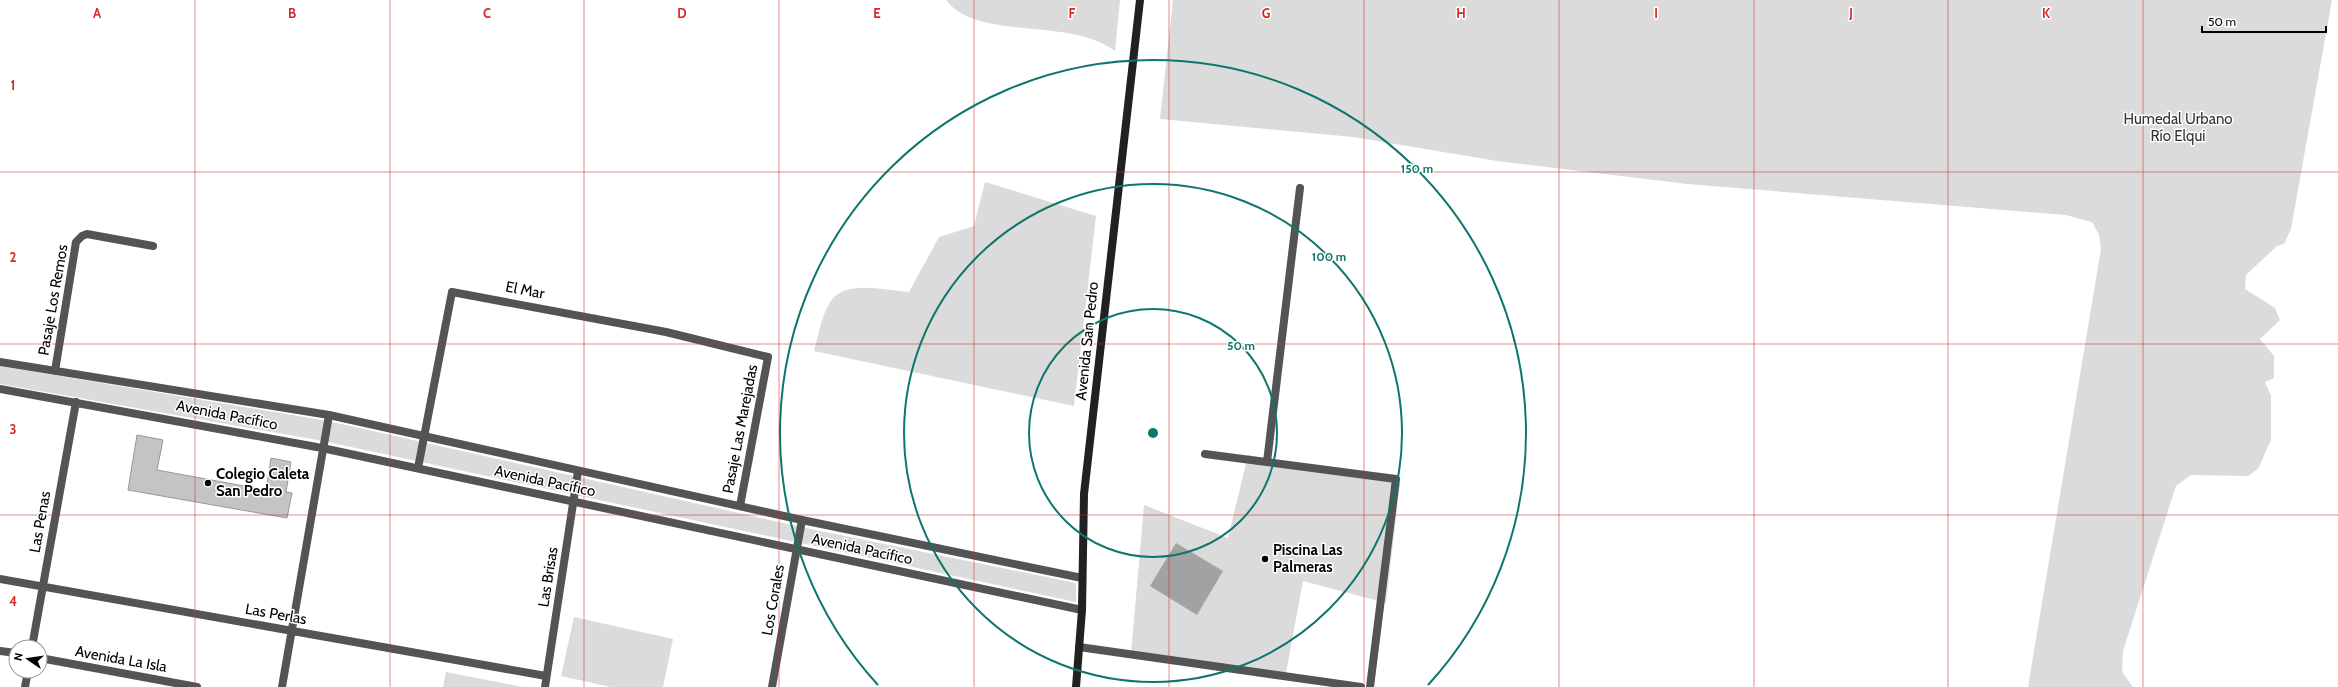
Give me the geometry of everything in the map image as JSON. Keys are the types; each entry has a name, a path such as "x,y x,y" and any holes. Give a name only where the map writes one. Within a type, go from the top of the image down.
{"street":[{"name":"Avenida San Pedro","path":"1076,687 1082,610 1084,494 1140,0"},
{"path":"1267,462 1300,188"},
{"name":"Pasaje Los Remos","path":"55,371 76,242 82,236 87,234 153,246"},
{"name":"El Mar","path":"418,468 452,292 651,329 768,357"},
{"name":"Pasaje Las Marejadas","path":"740,506 768,357"},
{"name":"Avenida Pacífico","path":"0,362 329,415 802,520 1082,578"},
{"name":"Avenida Pacífico","path":"0,389 322,448 1082,610"},
{"name":"Las Penas","path":"34,639 76,402"},
{"path":"282,687 322,448 329,415"},
{"path":"1205,454 1396,479 1370,687"},
{"name":"Las Brisas","path":"545,687 578,471"},
{"name":"Los Corales","path":"782,687 772,686 802,520"},
{"name":"Las Perlas","path":"0,579 546,676"},
{"path":"1079,647 1361,687"},
{"name":"Avenida La Isla","path":"48,659 197,687"}],"green space":[{"path":"946,0 1120,0 1115,51 1096,40 1074,34 979,21 961,13"},
{"name":"Humedal Urbano Río Elqui","path":"1173,0 2332,0 2291,229 2284,244 2277,246 2246,275 2245,289 2275,308 2280,320 2260,339 2274,356 2274,378 2265,382 2271,396 2271,440 2258,469 2248,476 2191,475 2176,486 2123,651 2122,672 2133,687 2028,687 2101,249 2099,235 2092,222 2066,215 1687,184 1497,161 1353,137 1160,119"},
{"path":"985,182 1096,216 1074,406 814,351 824,315 835,296 844,291 865,288 909,292 939,237 974,226"},
{"path":"0,366 328,421 801,527 1076,583 1076,602 323,441 0,384"},
{"name":"Piscina Las Palmeras","path":"1248,455 1400,484 1386,603 1303,581 1286,673 1131,654 1144,505 1228,538"},
{"path":"574,617 673,639 663,687 611,687 561,676"},
{"path":"446,672 523,687 443,687"}],"shaded area":[{"path":"1176,543 1223,571 1197,615 1150,586"}],"building":[{"path":"137,435 163,440 157,470 266,490 271,458 291,462 286,492 292,493 287,518 128,490"}],"place":[{"name":"Colegio Caleta San Pedro","path":"208,483"},
{"name":"Piscina Las Palmeras","path":"1265,559"}]}
